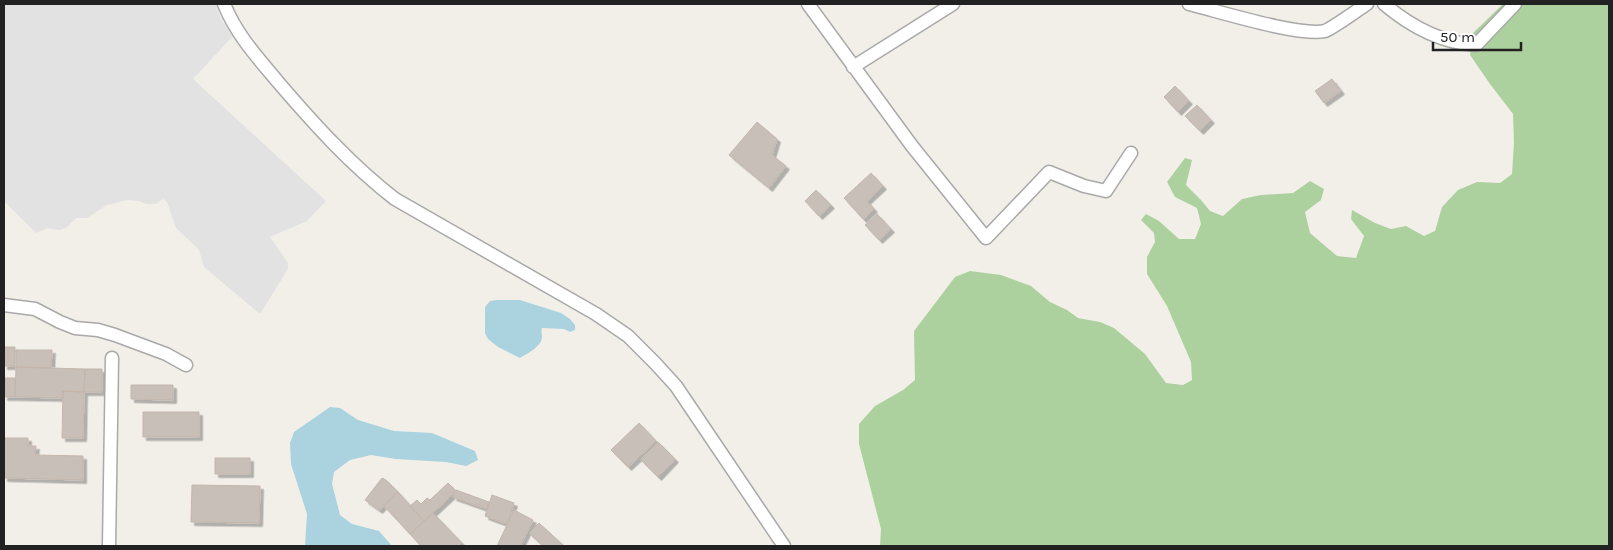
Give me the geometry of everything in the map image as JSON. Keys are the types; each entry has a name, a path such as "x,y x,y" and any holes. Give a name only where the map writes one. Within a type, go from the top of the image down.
{"street":[{"path":"224,4 230,20 245,42 299,106 344,155 369,178 395,199 596,314 628,336 676,386 784,546"},
{"path":"808,4 912,146 986,238 1049,172 1084,186 1106,191 1131,153"},
{"path":"853,67 953,4"},
{"path":"1189,4 1276,26 1303,31 1326,31 1367,4"},
{"path":"1384,4 1397,15 1442,39 1459,44 1476,45 1515,4"},
{"path":"4,305 35,309 75,328 98,330 115,335 166,354 186,365"},
{"path":"109,546 112,358"}],"green space":[{"path":"1503,4 1609,4 1609,546 880,546 881,529 859,444 859,424 875,406 903,390 915,380 914,331 955,277 970,271 1001,275 1031,286 1050,302 1078,318 1100,322 1114,328 1145,354 1166,383 1183,385 1192,380 1191,362 1167,306 1147,274 1147,257 1155,242 1154,233 1141,220 1146,214 1159,221 1179,239 1195,239 1201,224 1197,208 1175,197 1167,182 1185,158 1192,160 1186,185 1210,211 1223,216 1242,199 1261,195 1293,193 1310,181 1324,189 1321,200 1305,212 1310,233 1337,256 1356,258 1364,236 1351,219 1352,210 1375,223 1391,229 1406,226 1424,236 1435,231 1442,207 1458,190 1477,182 1500,183 1512,174 1513,114 1470,55 1473,33"}],"shaded area":[{"path":"4,4 214,4 216,6 232,37 193,79 326,201 307,221 270,237 288,263 288,269 260,314 204,267 199,250 176,228 167,202 163,199 155,204 127,200 107,205 87,218 76,218 66,228 59,230 48,228 36,233 4,201"}],"water":[{"path":"520,300 561,313 575,325 575,330 570,332 564,329 542,328 540,344 520,358 498,347 488,339 485,333 485,307 490,301"},
{"path":"330,407 340,408 358,420 394,431 432,433 475,451 478,460 466,466 446,462 396,459 371,455 350,460 334,472 332,484 340,515 352,524 379,531 392,546 305,546 307,514 291,464 290,443 294,432"}],"building":[{"path":"1332,79 1341,91 1324,103 1315,91"},
{"path":"1175,86 1189,101 1178,112 1164,97"},
{"path":"1197,105 1211,120 1200,131 1185,116"},
{"path":"757,122 777,139 772,155 786,166 769,188 729,155"},
{"path":"871,173 883,186 867,201 874,209 863,219 844,198"},
{"path":"816,190 831,205 819,216 805,201"},
{"path":"877,214 891,229 879,240 865,225"},
{"path":"4,347 15,347 14,366 4,366"},
{"path":"16,350 52,350 51,368 16,367"},
{"path":"16,367 85,369 84,392 63,391 63,398 15,397"},
{"path":"85,369 102,369 102,392 84,392"},
{"path":"5,378 15,378 15,397 4,397"},
{"path":"131,385 173,385 173,400 131,399"},
{"path":"63,391 84,392 83,438 62,438"},
{"path":"143,412 199,412 199,437 143,437"},
{"path":"639,423 656,441 628,467 611,450"},
{"path":"4,438 28,438 28,446 36,446 35,455 83,456 83,480 4,478"},
{"path":"658,442 675,459 658,477 641,460"},
{"path":"215,458 250,458 250,474 215,474"},
{"path":"382,478 398,492 379,510 365,500"},
{"path":"448,483 455,490 452,495 424,521 410,506 417,500 421,504 427,498 430,500"},
{"path":"192,485 260,486 259,523 191,522"},
{"path":"456,490 489,502 487,509 453,497"},
{"path":"398,492 424,521 410,534 384,506"},
{"path":"492,495 514,503 507,524 485,516"},
{"path":"514,510 533,520 520,546 497,546"},
{"path":"433,513 462,543 459,546 421,546 410,534"},
{"path":"539,523 564,546 543,546 529,533"}]}
